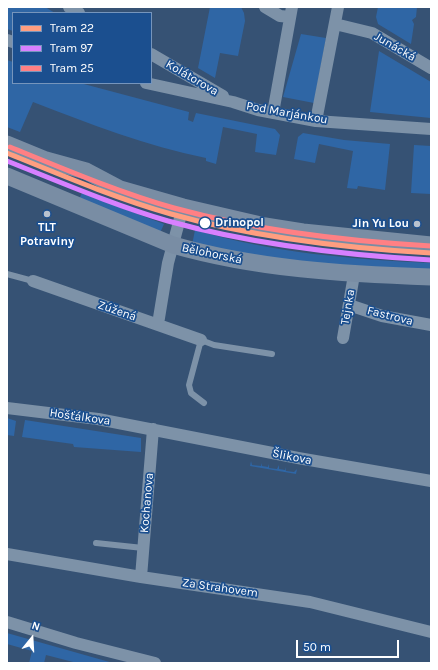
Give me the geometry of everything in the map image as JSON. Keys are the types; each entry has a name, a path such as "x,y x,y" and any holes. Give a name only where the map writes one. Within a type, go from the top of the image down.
{"street":[{"path":"264,7 280,16 291,12"},
{"path":"316,121 338,7"},
{"path":"273,113 291,12"},
{"name":"Junácká","path":"335,24 372,33 431,68"},
{"name":"Kolátorova","path":"152,55 233,102"},
{"path":"165,87 170,65"},
{"name":"Pod Marjánkou","path":"151,84 233,102 273,113 316,121 431,129"},
{"path":"7,144 46,160 86,171 120,189 182,207 265,226 303,232 431,245"},
{"name":"Bělohorská","path":"7,176 173,245 224,258 278,267 354,275 431,277"},
{"path":"158,324 182,207"},
{"name":"Tejnka","path":"343,338 354,275"},
{"name":"Zúžená","path":"33,281 201,340"},
{"name":"Fastrova","path":"349,305 382,316 431,325"},
{"name":"Hošťálkova","path":"7,408 98,419 153,429"},
{"name":"Šlikova","path":"153,429 306,460 431,481"},
{"name":"Kochanova","path":"140,577 153,429"},
{"name":"Za Strahovem","path":"7,554 140,577 310,602 431,632"},
{"path":"7,622 155,663"}],"lane":[{"path":"7,274 33,281"},
{"path":"204,403 191,393 189,384 201,340 214,345 272,354"},
{"path":"96,543 143,548"}],"shaded area":[{"path":"7,7 45,7 53,12 12,12 12,31 7,29"},
{"path":"210,7 241,7 244,13 245,21 238,56 220,53 215,78 198,68"},
{"path":"378,7 417,7 416,17 412,20 414,24 411,44 378,24 376,17"},
{"path":"301,34 326,38 314,103 283,97"},
{"path":"379,51 431,82 431,118 370,112"},
{"path":"7,60 12,62 12,84 84,84 189,112 188,120 193,122 196,113 275,129 280,135 276,155 255,152 257,134 223,127 216,164 206,161 206,158 118,134 33,102 20,132 7,127"},
{"path":"303,133 344,140 390,144 385,190 358,186 357,189 347,188 353,151 319,144 315,163 294,159 298,137"},
{"path":"414,145 431,146 431,194 411,193"},
{"path":"82,193 164,224 160,233 78,201"},
{"path":"195,230 253,244 312,254 431,263 431,270 286,263 192,245"},
{"path":"7,418 16,421 14,436 7,435"},
{"path":"25,420 141,438 141,452 74,447 73,444 22,437"},
{"path":"251,461 252,465 261,466 262,463 262,466 268,467 269,464 269,468 277,469 279,465 279,469 285,470 285,467 286,471 294,472 297,469 296,474 250,466"},
{"path":"7,633 113,663 77,663 46,655 44,663 29,663 32,651 7,644"}],"tram line":[{"name":"25","path":"10,147 132,195 206,216 301,234 431,246"},
{"name":"22","path":"7,153 129,201 171,214 235,230 332,245 431,253"},
{"name":"97","path":"7,161 127,208 168,221 233,237 331,252 431,260"}],"place":[{"name":"TLT Potraviny","path":"47,214"},
{"name":"Drinopol","path":"205,223"},
{"name":"Jin Yu Lou","path":"417,224"}]}
